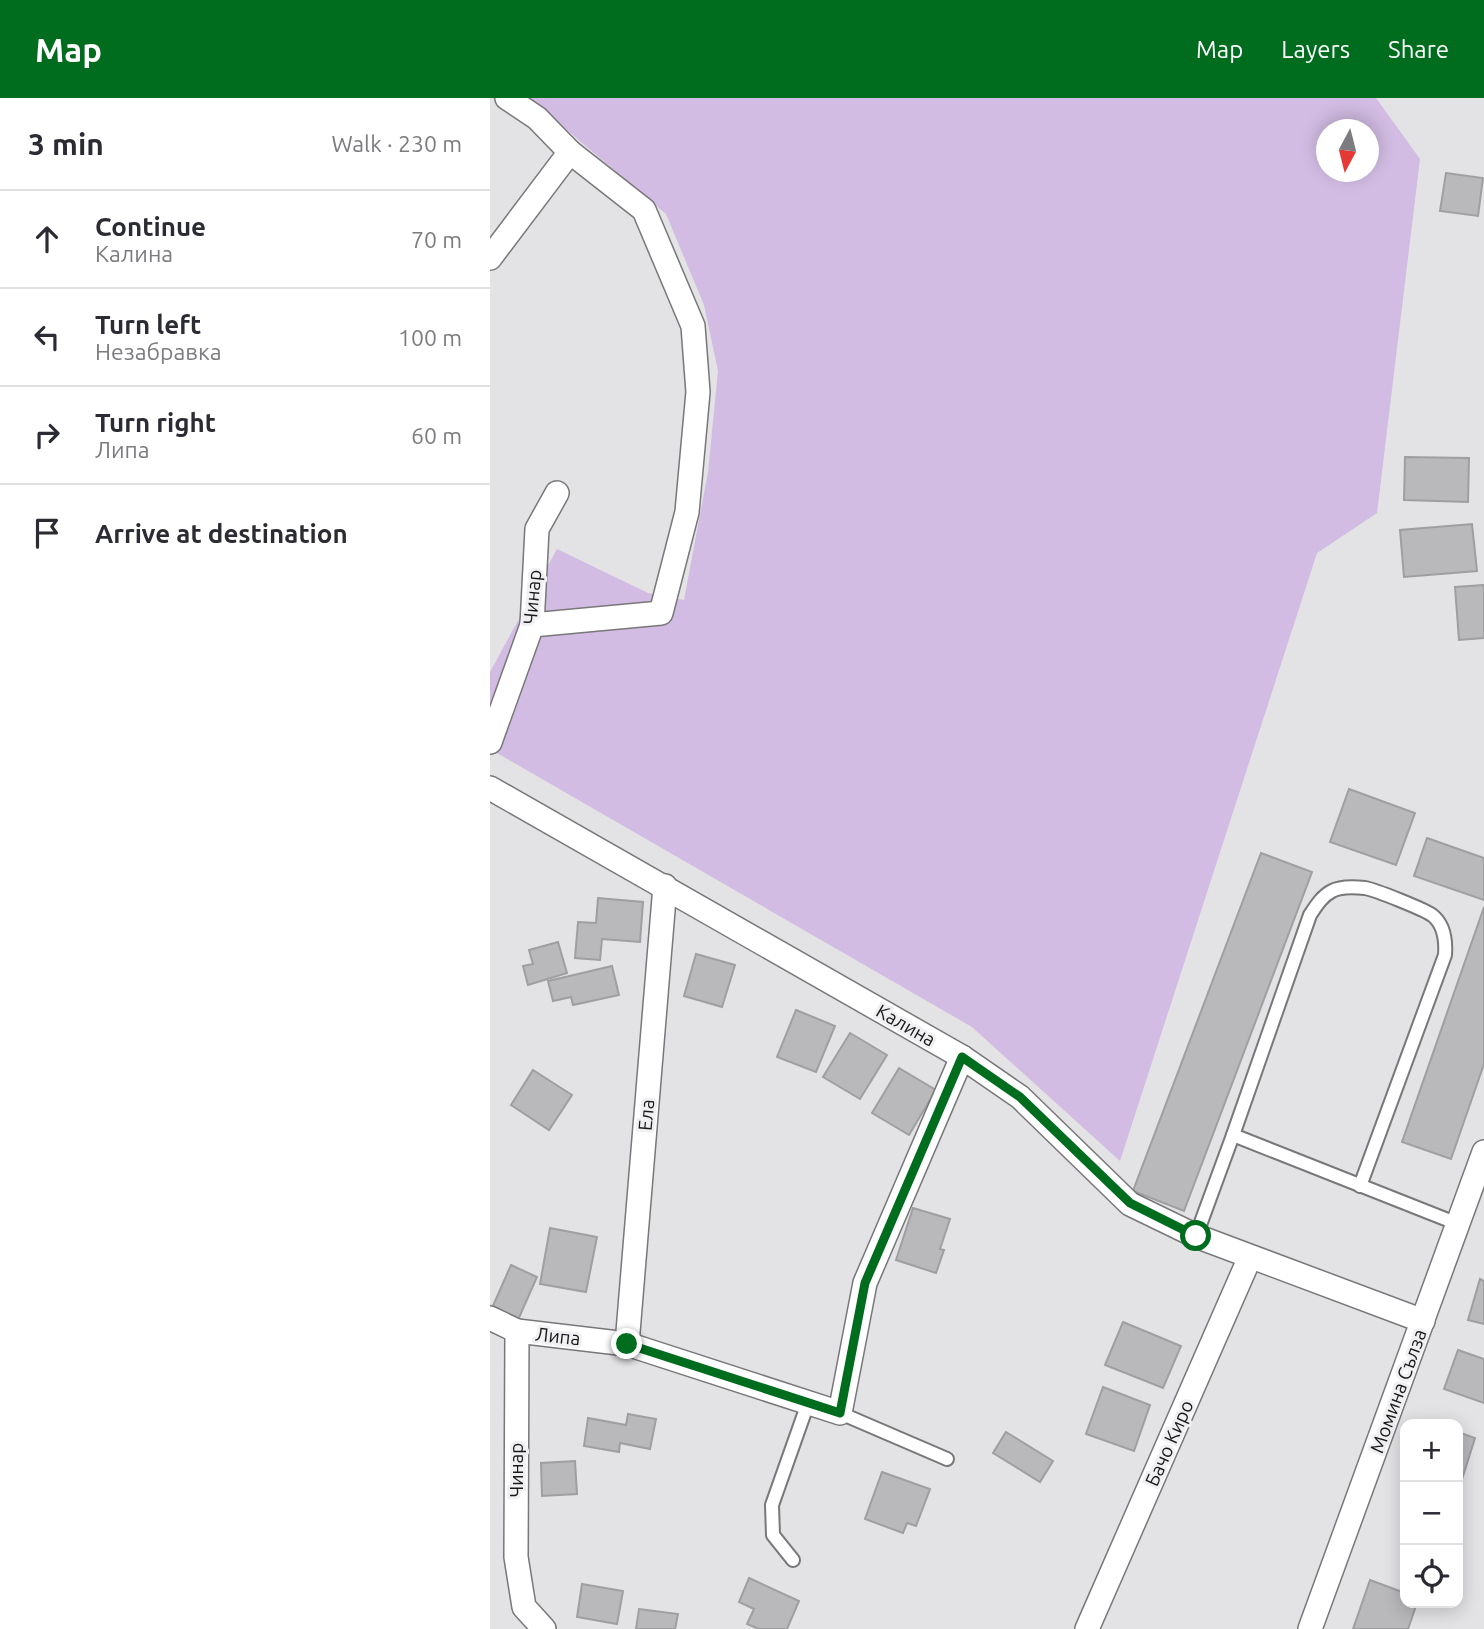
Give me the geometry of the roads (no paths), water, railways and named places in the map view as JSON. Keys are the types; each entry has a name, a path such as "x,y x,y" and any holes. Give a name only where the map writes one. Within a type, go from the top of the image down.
{"street":[{"path":"507,98 533,108 570,152 644,210 693,326 698,391 687,512 661,613 532,625"},
{"path":"490,258 570,152"},
{"name":"Чинар","path":"490,742 532,625 537,529 557,493"},
{"name":"Калина","path":"490,788 962,1057 1020,1097 1130,1203 1196,1236 1423,1321"},
{"name":"Ела","path":"627,1344 665,886"},
{"path":"840,1413 865,1283 962,1057"},
{"name":"Момина Сълза","path":"1310,1629 1484,1152"},
{"name":"Бачо Киро","path":"1087,1629 1250,1257"},
{"path":"490,1318 517,1331"},
{"name":"Чинар","path":"517,1331 516,1557 524,1606 544,1629"},
{"name":"Липа","path":"517,1331 627,1344 840,1413"}],"lane":[{"path":"1196,1236 1310,915 1320,901 1333,890 1350,887 1367,888 1432,915 1442,927 1446,941 1445,955 1360,1185"},
{"path":"1233,1135 1458,1224"},
{"path":"793,1560 773,1535 772,1505 808,1403"},
{"path":"840,1413 947,1459"}]}
